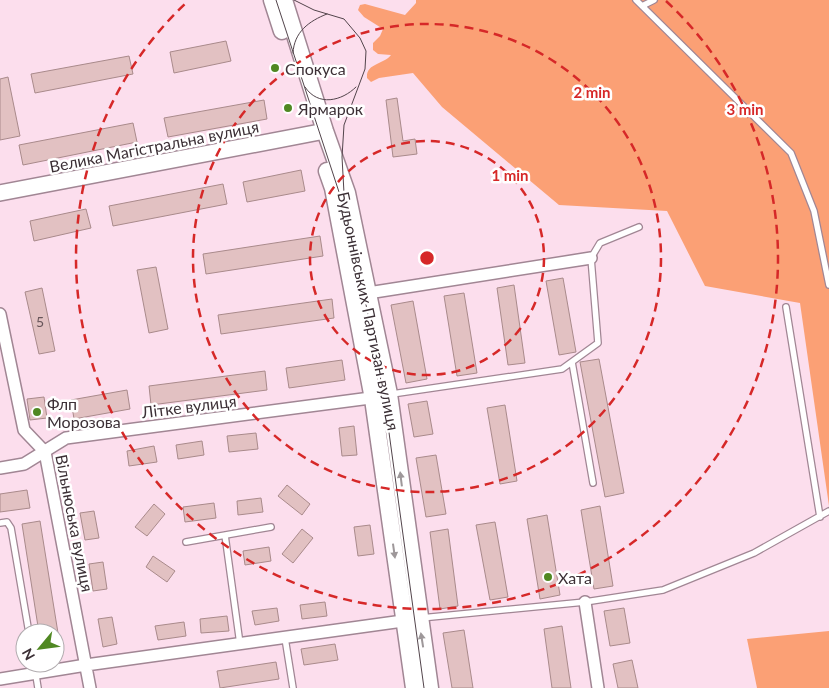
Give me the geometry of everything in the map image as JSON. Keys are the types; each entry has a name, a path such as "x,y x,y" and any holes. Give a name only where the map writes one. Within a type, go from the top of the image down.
{"main road":[{"name":"Будьоннівських Партизан вулиця","path":"272,0 319,132 347,193 390,394 411,620 414,688"},
{"name":"Будьоннівських Партизан вулиця","path":"284,0 334,188 411,620 430,688"}],"street":[{"name":"Велика Магістральна вулиця","path":"0,193 319,132"},
{"path":"368,293 591,258"},
{"name":"Вільнюська вулиця","path":"0,316 24,430 45,452 90,688"},
{"name":"Літке вулиця","path":"0,468 24,464 66,438 373,399 390,394"},
{"path":"585,602 598,688"},
{"path":"65,666 86,665 411,620"},
{"path":"0,680 20,673"}],"lane":[{"path":"636,0 791,153 814,211 829,285"},
{"path":"642,6 654,0"},
{"path":"390,394 562,369 598,343 591,258 600,242 639,227"},
{"path":"786,307 820,517"},
{"path":"572,362 593,483"},
{"path":"411,620 585,602 663,590 754,553 829,511"},
{"path":"0,523 7,522 11,528 27,623"},
{"path":"186,542 271,527"},
{"path":"225,535 240,644"},
{"path":"285,638 293,688"},
{"path":"36,673 38,688"}],"shaded area":[{"path":"416,0 829,0 829,506 800,303 705,286 667,211 559,205 442,107 413,73 379,78 371,82 367,78 369,69 391,55 378,54 373,50 373,43 380,36 383,29 364,17 358,10 360,5 365,4 405,15 416,3"},
{"path":"829,631 829,688 757,688 747,639"}],"building":[{"path":"226,41 231,61 174,73 170,52"},
{"path":"129,56 133,74 35,93 31,74"},
{"path":"8,77 20,136 0,140 0,79"},
{"path":"397,98 403,141 415,139 417,154 393,157 386,100"},
{"path":"264,100 267,119 168,137 164,118"},
{"path":"133,123 137,142 23,165 19,145"},
{"path":"301,170 305,191 247,202 243,182"},
{"path":"223,184 227,204 113,226 109,206"},
{"path":"86,209 91,228 34,241 30,221"},
{"path":"320,236 323,256 206,274 203,254"},
{"path":"156,267 168,329 149,333 137,270"},
{"path":"563,278 576,352 559,355 546,281"},
{"path":"514,285 525,363 508,365 497,288"},
{"path":"42,288 55,351 39,354 25,292"},
{"path":"464,293 477,373 457,376 444,296"},
{"path":"332,299 334,318 221,334 218,315"},
{"path":"413,301 427,379 406,383 391,305"},
{"path":"599,359 624,493 605,497 580,362"},
{"path":"342,360 345,380 289,388 286,368"},
{"path":"265,371 267,390 151,405 149,386"},
{"path":"127,390 130,409 74,419 71,400"},
{"path":"44,397 47,418 30,420 27,399"},
{"path":"427,401 433,434 414,437 408,404"},
{"path":"505,405 517,481 500,484 487,408"},
{"path":"354,426 357,455 342,456 339,428"},
{"path":"256,433 258,449 229,452 227,436"},
{"path":"202,441 204,455 178,459 176,445"},
{"path":"154,446 157,462 129,466 127,451"},
{"path":"436,455 446,514 426,517 416,458"},
{"path":"287,485 310,504 302,515 278,496"},
{"path":"27,490 30,508 0,512 0,494"},
{"path":"261,498 263,512 238,515 237,501"},
{"path":"214,503 216,518 185,522 183,507"},
{"path":"154,504 165,514 147,536 135,527"},
{"path":"600,506 613,586 594,589 581,510"},
{"path":"94,511 99,538 85,540 80,513"},
{"path":"547,515 560,595 540,599 527,519"},
{"path":"40,521 56,623 37,623 22,524"},
{"path":"495,522 508,597 490,600 476,525"},
{"path":"370,525 374,554 358,556 354,527"},
{"path":"302,529 313,538 293,563 282,554"},
{"path":"448,529 458,606 440,609 430,532"},
{"path":"269,547 271,561 245,565 243,551"},
{"path":"153,556 175,571 167,582 146,567"},
{"path":"103,562 107,589 93,591 89,564"},
{"path":"325,602 327,616 302,619 300,605"},
{"path":"277,608 279,621 255,625 252,611"},
{"path":"624,608 630,643 610,646 604,611"},
{"path":"227,616 229,631 201,633 200,619"},
{"path":"112,617 117,644 103,647 98,619"},
{"path":"184,622 186,636 158,640 155,626"},
{"path":"562,626 571,688 552,688 544,629"},
{"path":"464,630 473,688 452,688 443,633"},
{"path":"335,644 338,660 304,665 301,649"},
{"path":"632,660 638,688 618,688 613,664"},
{"path":"276,662 279,679 220,688 217,671"}],"tram line":[{"path":"276,0 339,192"},
{"path":"294,0 314,10 344,19 360,38 366,51 365,69 344,125 342,157 344,193 384,396 424,688"},
{"path":"293,53 299,33 314,20 327,14"},
{"path":"305,87 316,97 330,100 344,96 356,87"}],"place":[{"name":"Спокуса","path":"275,68"},
{"name":"Ярмарок","path":"288,108"},
{"name":"Флп Морозова","path":"37,412"},
{"name":"Хата","path":"548,577"}]}
